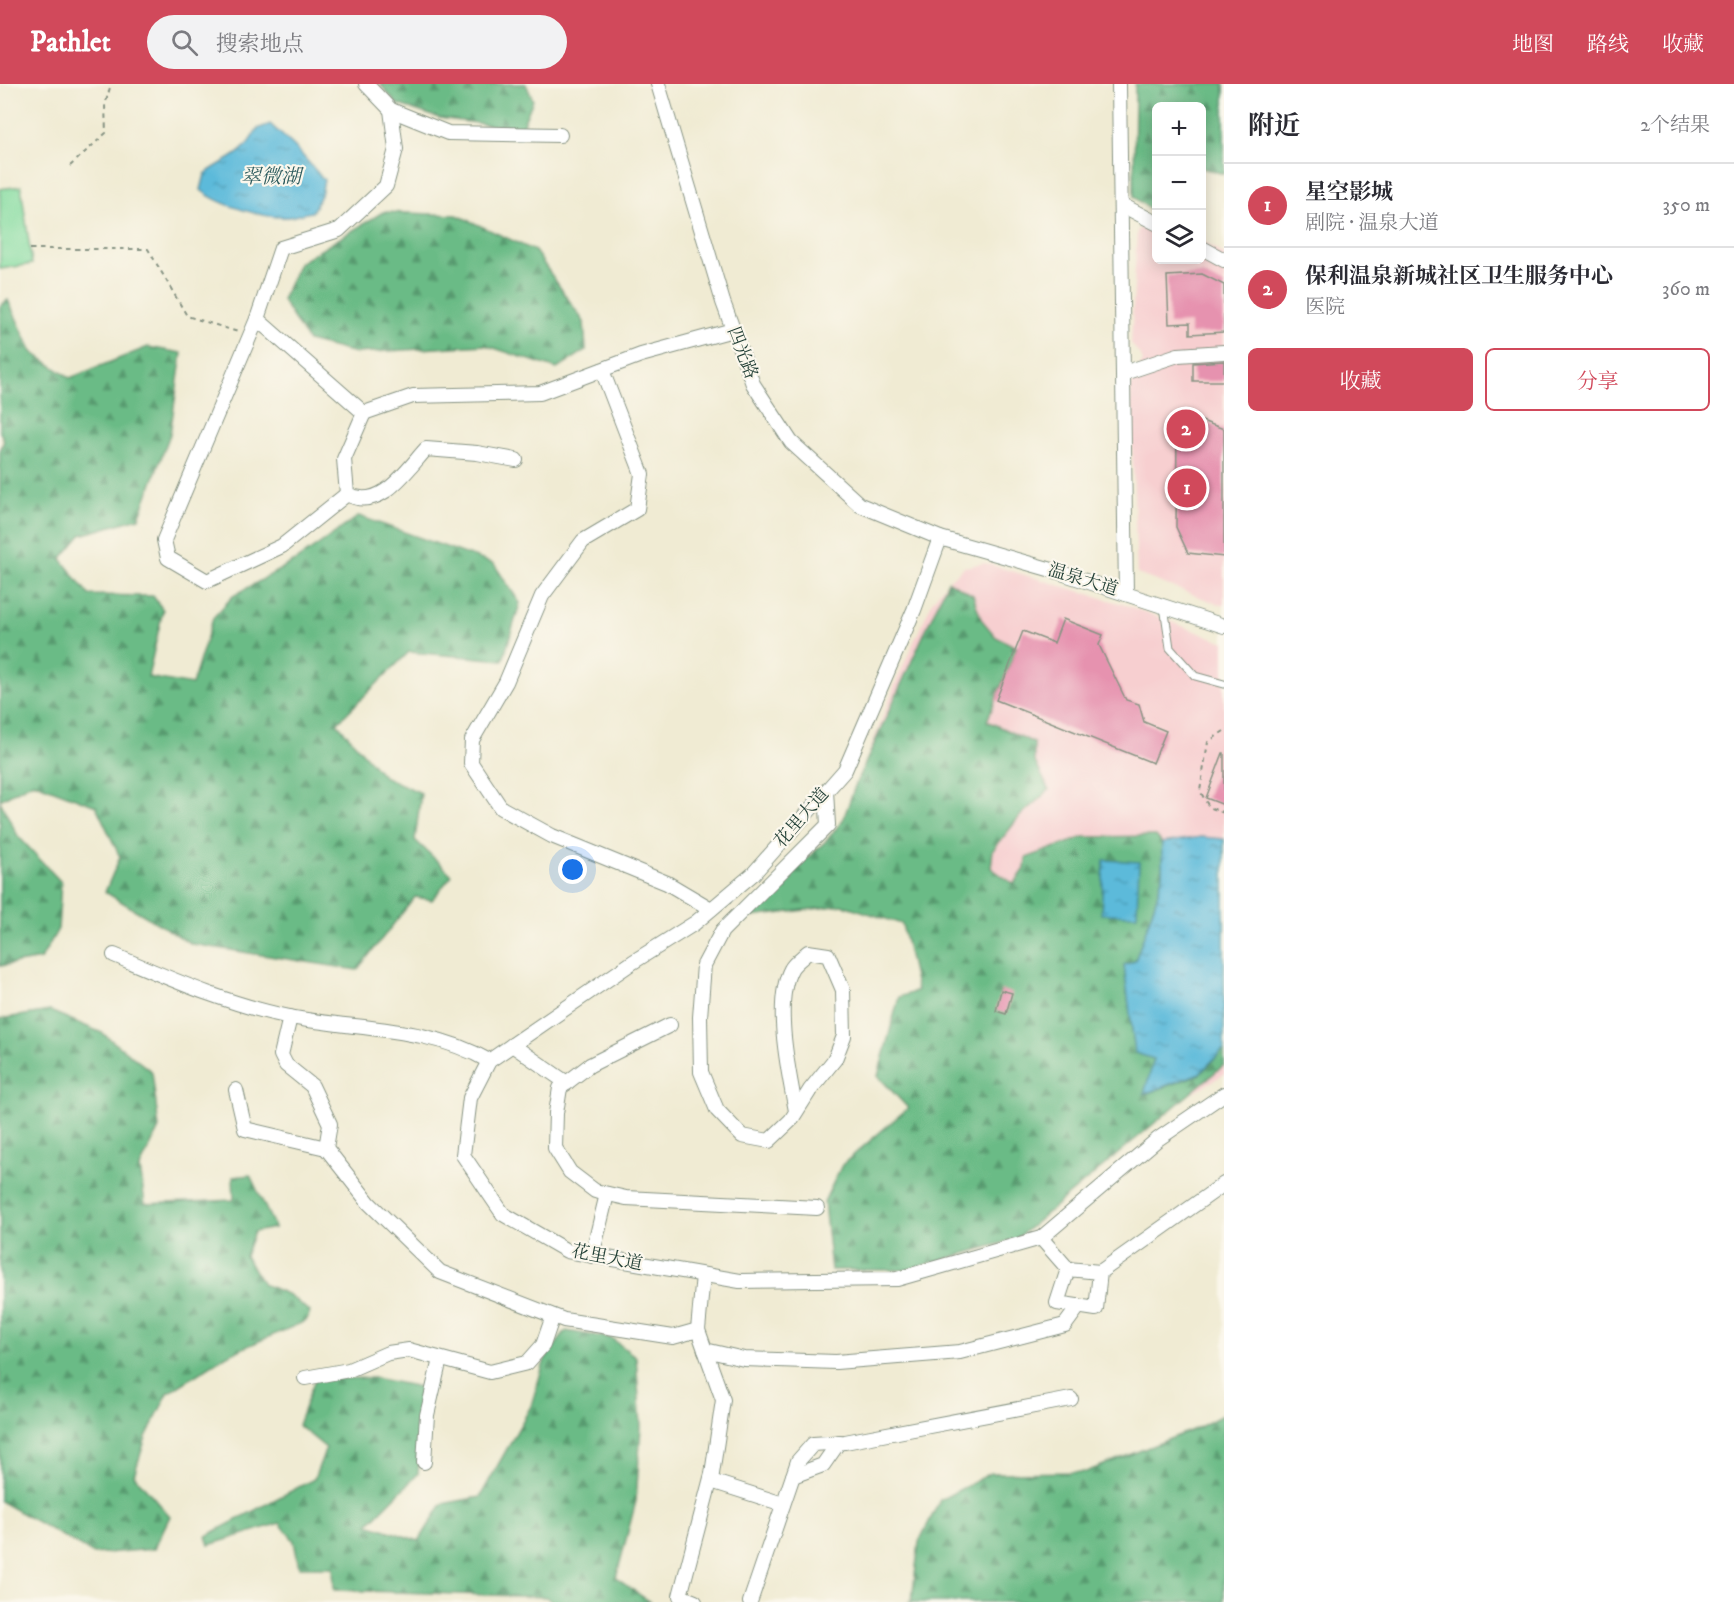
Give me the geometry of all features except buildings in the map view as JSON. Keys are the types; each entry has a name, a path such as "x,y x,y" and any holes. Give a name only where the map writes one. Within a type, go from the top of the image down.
{"street":[{"path":"366,84 391,110 448,133 560,135"},
{"name":"四光路","path":"658,84 734,330 753,384 791,442 860,505 940,538"},
{"path":"1119,84 1126,594"},
{"path":"347,494 282,546 207,581 168,558 164,540 257,319 281,248 339,230 386,186 396,148 391,110"},
{"path":"1122,205 1152,221"},
{"path":"1206,250 1224,260"},
{"path":"257,319 364,413"},
{"path":"347,494 344,459 364,413 413,396 540,393 641,355 734,330"},
{"path":"1124,372 1178,355 1224,352"},
{"path":"602,370 642,474 637,509 583,541 542,596 506,682 471,740 471,763 501,808 552,836 668,883 711,909"},
{"path":"347,494 357,500 382,495 426,449 516,460"},
{"name":"温泉大道","path":"940,538 1224,626"},
{"name":"花里大道","path":"940,538 914,610 845,770 753,874 695,923 489,1061 470,1098 463,1155 503,1214 567,1251 740,1281 897,1280 1041,1238 1158,1139 1224,1094"},
{"path":"796,1111 784,1047 784,1001 791,969 807,952 828,955 843,990 844,1035 835,1059 796,1111 769,1140 742,1136 717,1110 701,1072 700,1017 704,965 722,930 828,825 826,791"},
{"path":"114,955 201,992 290,1017 375,1028 466,1047 489,1061"},
{"path":"290,1017 281,1055 286,1065 312,1086 330,1124 326,1148"},
{"path":"670,1025 590,1065 560,1088 556,1113 555,1148 570,1172 595,1191 626,1198 817,1208"},
{"path":"512,1046 567,1083"},
{"path":"236,1090 245,1129 326,1148 369,1203 440,1272 553,1316 673,1337 698,1330"},
{"path":"1041,1238 1068,1269 1100,1272 1224,1184"},
{"path":"592,1256 607,1194"},
{"path":"1068,1269 1057,1302 1096,1309 1100,1272"},
{"path":"695,1602 680,1596 711,1481 723,1400 698,1330 703,1275"},
{"path":"705,1350 744,1359 836,1362 960,1352 1065,1325 1080,1306"},
{"path":"305,1378 349,1370 388,1353 409,1350 490,1372 527,1363 543,1345 553,1316"},
{"path":"424,1462 427,1415 440,1359"},
{"path":"750,1602 798,1461 813,1444 839,1442 1071,1399"},
{"path":"793,1476 823,1465 839,1442"},
{"path":"711,1481 783,1504"}],"lane":[{"path":"1164,606 1170,648 1195,676 1224,684"}],"path":[{"path":"70,166 106,133 105,105 111,84"},
{"path":"30,249 148,249 187,316 250,335"},
{"path":"1224,731 1208,742 1200,791 1209,807 1224,813"}],"shaded area":[{"path":"1152,218 1152,264 1206,264 1206,244 1224,255 1224,606 1137,574 1130,388 1143,360 1131,343 1137,231"},
{"path":"985,563 1129,606 1224,642 1224,1074 1186,1097 1016,1239 831,1270 824,1202 842,1165 908,1108 878,1076 899,997 917,991 902,924 825,859 827,840 843,820 897,680 933,600 948,581 964,567"}],"green space":[{"path":"380,84 526,84 533,100 521,129 439,118 397,104"},
{"path":"1135,84 1224,84 1224,174 1206,169 1206,102 1152,102 1152,211 1134,197"},
{"path":"21,186 32,264 0,269 0,189"},
{"path":"383,212 457,215 535,251 584,322 586,350 557,369 485,345 356,353 308,341 282,300 299,263"},
{"path":"8,300 32,352 70,378 148,347 182,353 170,434 139,518 81,535 61,559 89,595 153,596 163,610 148,677 192,685 213,618 233,596 295,561 359,516 494,564 520,603 503,660 409,652 337,723 383,776 421,793 415,840 452,875 432,900 415,897 357,970 192,944 105,892 120,857 96,806 33,782 0,800 0,452 4,440 0,432 0,306"},
{"path":"948,581 973,595 981,619 996,637 1017,647 987,721 1034,743 1034,760 1049,790 1021,815 993,850 991,868 1014,884 1025,869 1026,858 1084,837 1156,836 1162,843 1160,887 1135,961 1124,965 1135,1053 1154,1059 1145,1094 1200,1074 1224,1049 1224,1065 1016,1239 906,1270 831,1270 824,1202 842,1165 908,1108 878,1076 899,997 917,991 902,924 843,905 744,918 827,840 843,820 855,786"},
{"path":"0,801 18,836 61,882 58,929 41,959 0,966"},
{"path":"50,1011 102,1033 152,1072 159,1128 140,1167 145,1204 234,1200 233,1177 250,1175 275,1228 254,1232 245,1256 263,1284 289,1295 310,1312 306,1321 227,1355 168,1393 146,1437 134,1475 170,1516 154,1549 94,1554 0,1501 0,1019"},
{"path":"566,1331 611,1338 636,1357 641,1426 636,1501 616,1578 650,1602 552,1602 546,1597 334,1590 333,1567 299,1567 294,1541 280,1523 209,1545 206,1536 314,1479 326,1448 298,1425 315,1379 375,1378 425,1388 418,1474 368,1524 419,1541 442,1504 480,1497 531,1406 545,1359"},
{"path":"1224,1414 1224,1602 909,1602 912,1600 919,1542 940,1500 991,1473 1086,1472 1200,1427"}],"water":[{"name":"翠微湖","path":"270,124 295,147 324,180 321,195 312,212 289,217 268,216 230,206 201,190 205,174 240,152 257,129"},
{"path":"1201,837 1224,839 1224,1049 1200,1073 1144,1094 1154,1059 1135,1053 1124,965 1135,961 1153,908 1162,876 1162,843"},
{"path":"1104,860 1139,862 1137,915 1101,914"}],"place":[{"name":"保利温泉新城社区卫生服务中心","path":"1186,429"},
{"name":"星空影城","path":"1187,488"}]}
